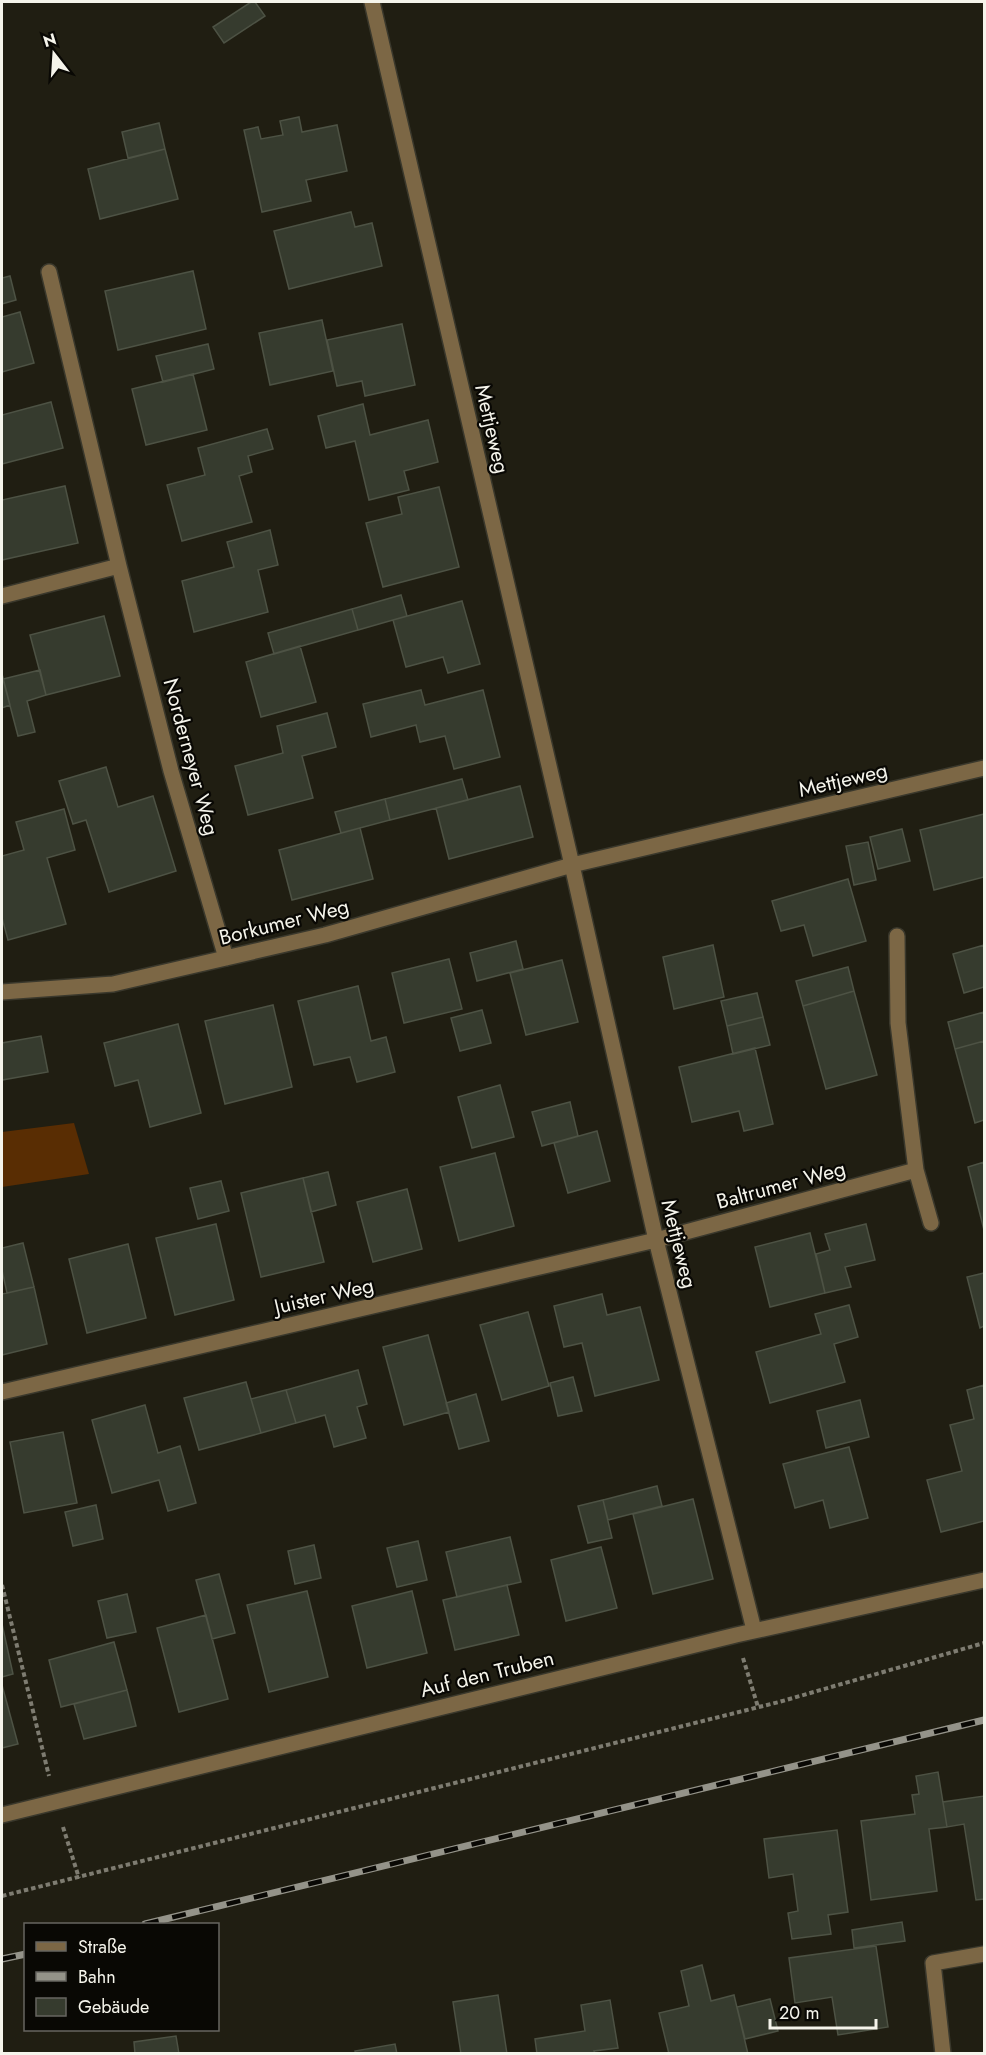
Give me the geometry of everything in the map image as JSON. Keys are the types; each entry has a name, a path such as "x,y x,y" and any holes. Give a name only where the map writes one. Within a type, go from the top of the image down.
{"street":[{"name":"Mettjeweg","path":"372,2 572,865 656,1240 754,1630"},
{"name":"Norderneyer Weg","path":"49,272 118,566 171,771 226,958"},
{"path":"2,596 118,566"},
{"name":"Mettjeweg","path":"572,865 984,768"},
{"name":"Borkumer Weg","path":"2,992 113,984 325,935 572,865"},
{"path":"897,936 898,1023 916,1170 931,1223"},
{"name":"Baltrumer Weg","path":"656,1240 916,1170"},
{"name":"Juister Weg","path":"2,1392 656,1240"},
{"name":"Auf den Truben","path":"2,1815 754,1630 984,1580"},
{"path":"943,2054 933,1963 984,1954"}],"path":[{"path":"2,1586 55,1802 79,1878"},
{"path":"736,1635 758,1707"},
{"path":"2,1896 758,1707 984,1643"}],"shaded area":[{"path":"74,1123 89,1174 2,1187 2,1132"}],"building":[{"path":"251,2 255,2 265,16 224,43 213,27"},
{"path":"299,117 302,132 337,125 347,171 306,180 311,201 262,212 244,130 258,127 261,139 283,135 280,121"},
{"path":"159,123 165,149 128,158 122,132"},
{"path":"165,149 178,199 100,219 88,169"},
{"path":"351,212 355,227 372,223 382,266 289,289 274,231"},
{"path":"193,271 206,329 118,350 105,291"},
{"path":"10,276 16,300 2,304 2,278"},
{"path":"20,312 34,363 2,372 2,317"},
{"path":"322,320 333,371 270,385 259,333"},
{"path":"402,324 415,385 365,396 362,381 337,386 327,340"},
{"path":"208,344 214,369 163,382 156,356"},
{"path":"193,374 207,430 146,445 132,389"},
{"path":"51,402 63,448 2,464 2,415"},
{"path":"363,404 370,435 428,420 438,462 404,471 409,490 369,500 355,441 326,448 318,416"},
{"path":"267,429 273,449 248,456 252,472 239,476 252,522 182,541 167,485 205,475 198,448"},
{"path":"65,486 78,543 2,560 2,500"},
{"path":"439,487 459,567 383,587 366,523 402,514 398,497"},
{"path":"270,530 278,565 258,570 268,612 194,632 182,581 234,567 227,542"},
{"path":"401,595 407,616 358,630 352,609"},
{"path":"462,601 480,664 448,673 443,657 406,667 393,620"},
{"path":"352,609 358,630 274,654 268,633"},
{"path":"104,616 120,676 46,695 30,635"},
{"path":"300,646 316,702 261,717 246,662"},
{"path":"40,670 46,695 27,701 35,732 18,736 3,679"},
{"path":"2,674 10,705 2,708"},
{"path":"421,690 425,705 483,690 500,757 454,769 445,736 420,742 416,725 371,737 363,704"},
{"path":"327,713 336,747 302,756 313,798 248,815 235,766 283,753 277,726"},
{"path":"106,767 118,807 153,796 176,871 109,892 86,820 73,824 59,781"},
{"path":"462,779 468,800 390,820 385,799"},
{"path":"520,786 533,837 449,859 436,808"},
{"path":"385,799 390,820 341,833 335,812"},
{"path":"64,809 75,850 47,858 66,924 8,940 2,918 2,856 24,850 16,822"},
{"path":"984,814 984,877 934,890 920,830"},
{"path":"360,828 373,879 292,900 279,850"},
{"path":"902,829 910,861 878,869 870,837"},
{"path":"868,842 876,880 854,885 846,846"},
{"path":"848,879 866,941 813,956 804,925 781,931 772,901"},
{"path":"516,941 523,969 477,981 470,953"},
{"path":"713,945 724,997 674,1009 663,957"},
{"path":"984,945 984,987 964,993 953,954"},
{"path":"449,959 462,1009 404,1023 392,973"},
{"path":"562,960 578,1022 526,1035 510,973"},
{"path":"848,967 854,991 803,1006 796,981"},
{"path":"358,986 371,1041 386,1037 395,1072 357,1082 350,1057 314,1065 298,1001"},
{"path":"854,991 877,1075 826,1089 803,1006"},
{"path":"757,993 763,1017 727,1026 721,1001"},
{"path":"273,1005 292,1087 225,1104 205,1021"},
{"path":"482,1010 491,1043 460,1051 451,1018"},
{"path":"984,1012 984,1041 955,1049 948,1022"},
{"path":"763,1017 770,1045 733,1054 727,1026"},
{"path":"178,1024 201,1113 150,1127 138,1080 115,1086 104,1043"},
{"path":"41,1036 48,1072 2,1080 2,1043"},
{"path":"984,1041 984,1120 975,1123 955,1049"},
{"path":"755,1048 773,1124 744,1131 739,1111 692,1122 679,1067"},
{"path":"500,1085 514,1137 472,1148 458,1097"},
{"path":"570,1102 578,1136 542,1146 532,1112"},
{"path":"597,1131 610,1181 568,1193 554,1143"},
{"path":"495,1153 514,1226 459,1241 440,1167"},
{"path":"984,1162 984,1230 968,1167"},
{"path":"328,1172 336,1205 311,1212 303,1178"},
{"path":"303,1178 324,1262 261,1277 241,1193"},
{"path":"221,1181 229,1211 198,1219 190,1188"},
{"path":"407,1189 422,1249 373,1262 357,1202"},
{"path":"216,1224 234,1300 175,1315 156,1238"},
{"path":"866,1224 875,1260 845,1267 851,1287 825,1293 816,1254 830,1250 825,1234"},
{"path":"810,1233 825,1293 770,1307 755,1247"},
{"path":"23,1243 34,1287 7,1293 2,1270 2,1248"},
{"path":"128,1244 146,1318 87,1333 69,1259"},
{"path":"984,1273 984,1326 980,1328 967,1277"},
{"path":"34,1287 47,1344 2,1355 2,1294"},
{"path":"602,1294 607,1315 640,1307 659,1380 595,1396 582,1343 564,1347 554,1306"},
{"path":"849,1305 858,1337 834,1344 845,1382 770,1403 756,1352 821,1334 815,1314"},
{"path":"528,1312 549,1386 502,1400 480,1325"},
{"path":"428,1335 449,1412 404,1425 383,1347"},
{"path":"358,1370 367,1404 357,1407 366,1438 334,1447 325,1415 296,1423 286,1390"},
{"path":"573,1377 582,1411 558,1416 550,1383"},
{"path":"246,1382 261,1433 199,1450 184,1398"},
{"path":"984,1385 984,1521 941,1532 927,1480 962,1471 950,1425 974,1419 967,1390"},
{"path":"286,1390 296,1423 261,1433 251,1399"},
{"path":"476,1394 489,1441 459,1449 446,1403"},
{"path":"860,1400 869,1437 826,1448 817,1411"},
{"path":"145,1405 158,1453 180,1446 196,1503 168,1511 159,1480 112,1493 92,1420"},
{"path":"63,1432 77,1503 24,1513 10,1442"},
{"path":"849,1447 868,1518 830,1528 823,1500 795,1508 783,1464"},
{"path":"657,1486 662,1506 608,1520 603,1500"},
{"path":"693,1499 713,1579 653,1594 633,1514"},
{"path":"603,1500 612,1538 588,1543 578,1506"},
{"path":"96,1505 103,1539 73,1546 65,1512"},
{"path":"510,1537 521,1582 457,1597 446,1552"},
{"path":"418,1541 427,1580 397,1587 387,1548"},
{"path":"314,1545 321,1578 295,1584 288,1551"},
{"path":"601,1547 617,1608 566,1621 551,1560"},
{"path":"219,1574 235,1633 212,1639 196,1580"},
{"path":"507,1585 519,1635 455,1650 443,1600"},
{"path":"307,1591 328,1677 269,1692 247,1605"},
{"path":"412,1591 427,1653 367,1668 352,1606"},
{"path":"127,1594 136,1632 107,1638 98,1601"},
{"path":"206,1615 228,1699 179,1712 157,1628"},
{"path":"2,1624 13,1674 2,1677"},
{"path":"114,1642 127,1690 61,1707 49,1660"},
{"path":"2,1685 18,1744 2,1748"},
{"path":"127,1690 136,1726 84,1739 74,1704"},
{"path":"938,1772 947,1827 929,1829 937,1891 871,1900 861,1821 915,1814 912,1795 919,1794 916,1776"},
{"path":"984,1796 984,1899 976,1900 964,1824 947,1827 943,1802"},
{"path":"837,1830 848,1912 828,1915 831,1934 792,1939 788,1913 798,1911 793,1874 769,1878 764,1839"},
{"path":"902,1922 905,1941 854,1948 852,1930"},
{"path":"876,1946 888,2027 838,2035 832,1997 795,2003 789,1958"},
{"path":"702,1965 711,2001 734,1995 748,2054 669,2054 659,2013 689,2006 681,1971"},
{"path":"498,1995 507,2054 461,2054 453,2002"},
{"path":"770,1999 778,2031 745,2039 737,2007"},
{"path":"610,2000 618,2048 594,2051 595,2054 537,2054 535,2039 585,2031 581,2005"},
{"path":"176,2036 179,2054 135,2054 134,2042"},
{"path":"395,2044 397,2054 356,2054 355,2051"}],"railway":[{"path":"149,1923 984,1720"},
{"path":"2,1959 24,1954"}]}
